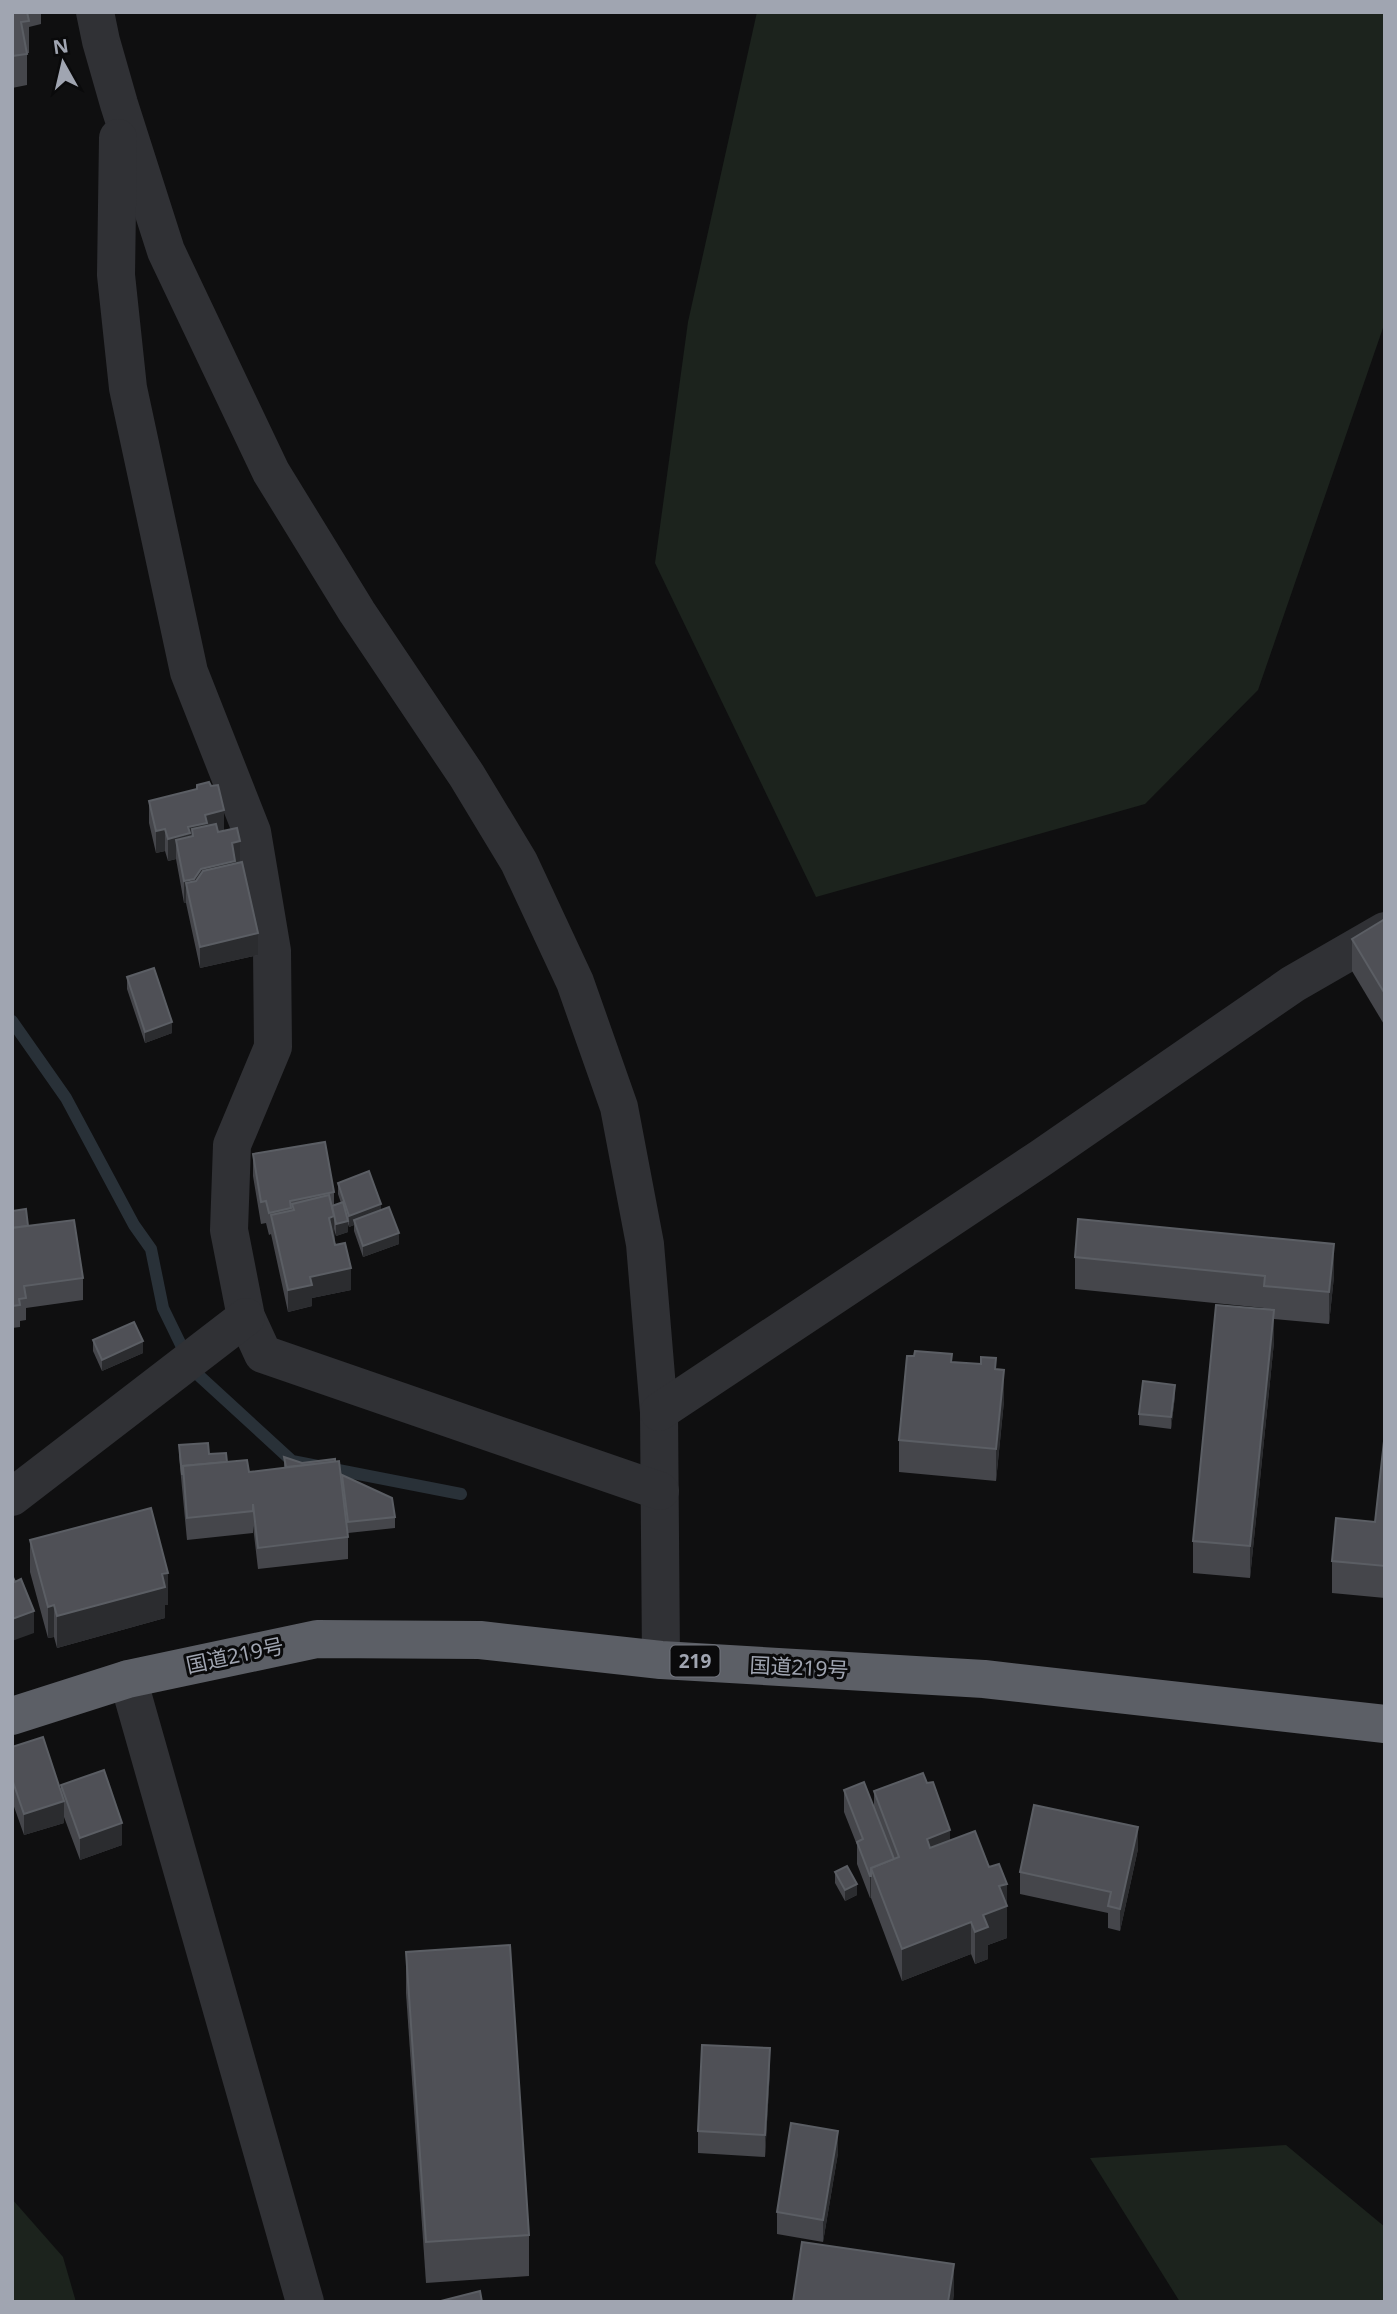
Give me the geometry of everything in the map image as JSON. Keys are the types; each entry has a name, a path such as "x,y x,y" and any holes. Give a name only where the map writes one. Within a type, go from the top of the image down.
{"highway":[{"name":"国道219号","path":"12,1716 128,1679 317,1639 480,1640 661,1660 984,1679 1385,1724"}],"street":[{"path":"95,12 119,104 166,251 271,472 357,612 467,776 519,862 575,982 619,1108 645,1244 659,1412 661,1660"},
{"path":"119,104 116,275 128,388 189,672 252,832 272,951 273,1047 232,1145 229,1230 246,1317 263,1354 660,1491"},
{"path":"659,1412 1029,1166 1293,984 1385,931"},
{"path":"12,1497 246,1317"},
{"path":"128,1679 305,2302"}],"shaded area":[{"path":"757,12 1385,12 1385,322 1258,690 1145,804 816,897 655,563 688,322"},
{"path":"1286,2145 1385,2227 1385,2302 1180,2302 1090,2158"},
{"path":"12,2199 63,2257 76,2302 12,2302"}],"building":[{"path":"12,12 27,12 29,21 21,22 27,54 12,56"},
{"path":"209,782 211,786 218,785 224,810 205,815 207,823 188,827 190,833 168,839 165,829 156,831 149,801 197,789 197,785"},
{"path":"216,824 218,832 237,828 240,841 232,843 235,861 201,869 194,879 184,881 176,840 193,836 192,829"},
{"path":"242,862 258,933 200,947 186,883 196,881 203,871"},
{"path":"1385,919 1385,994 1352,939"},
{"path":"154,968 172,1022 145,1032 127,977"},
{"path":"325,1142 334,1192 290,1201 291,1208 269,1213 266,1201 261,1202 253,1154"},
{"path":"369,1171 381,1204 349,1216 338,1183"},
{"path":"329,1195 334,1216 329,1218 335,1245 345,1243 351,1268 310,1277 312,1285 288,1290 271,1215 294,1210 292,1204"},
{"path":"343,1202 348,1221 336,1224 332,1206"},
{"path":"389,1207 399,1233 363,1246 354,1220"},
{"path":"26,1209 28,1226 12,1228 12,1211"},
{"path":"1078,1219 1334,1244 1329,1292 1264,1286 1265,1276 1075,1257"},
{"path":"74,1220 83,1278 24,1286 26,1298 19,1299 20,1305 12,1306 12,1228"},
{"path":"1216,1305 1274,1310 1250,1546 1193,1541"},
{"path":"134,1322 143,1341 102,1360 93,1340"},
{"path":"915,1351 952,1354 951,1362 981,1364 981,1357 996,1358 995,1369 1004,1370 996,1449 899,1440 907,1356 914,1356"},
{"path":"1143,1381 1175,1385 1171,1417 1139,1414"},
{"path":"1385,1432 1385,1566 1332,1561 1336,1518 1375,1522"},
{"path":"208,1443 209,1454 226,1453 227,1462 183,1466 182,1474 179,1445"},
{"path":"284,1457 302,1463 335,1459 335,1462 286,1467"},
{"path":"247,1460 249,1472 339,1461 348,1537 258,1548 253,1504 253,1511 187,1518 183,1466"},
{"path":"342,1475 392,1498 395,1517 348,1522"},
{"path":"151,1508 168,1573 162,1574 165,1587 57,1616 54,1605 48,1607 30,1540"},
{"path":"12,1575 15,1582 21,1579 34,1611 12,1619"},
{"path":"43,1737 64,1801 24,1814 12,1779 12,1747"},
{"path":"104,1770 122,1823 80,1838 61,1785"},
{"path":"923,1773 927,1783 933,1782 950,1830 927,1839 930,1848 975,1831 989,1867 999,1864 1007,1884 999,1886 1007,1906 983,1915 988,1927 975,1932 971,1922 902,1949 871,1868 899,1857 874,1791"},
{"path":"864,1782 894,1859 871,1868 871,1876 857,1842 863,1839 844,1790"},
{"path":"1034,1805 1138,1827 1120,1909 1108,1906 1111,1892 1020,1872"},
{"path":"847,1866 857,1884 845,1890 835,1872"},
{"path":"510,1945 529,2235 426,2242 406,1952"},
{"path":"702,2045 770,2048 765,2135 698,2131"},
{"path":"791,2123 838,2131 823,2220 777,2212"},
{"path":"802,2242 954,2264 948,2302 793,2302"},
{"path":"480,2291 482,2302 437,2302"}],"waterway":[{"path":"12,1021 66,1098 134,1225 151,1249 163,1308 181,1345"},
{"path":"195,1372 292,1461 461,1494"}]}
